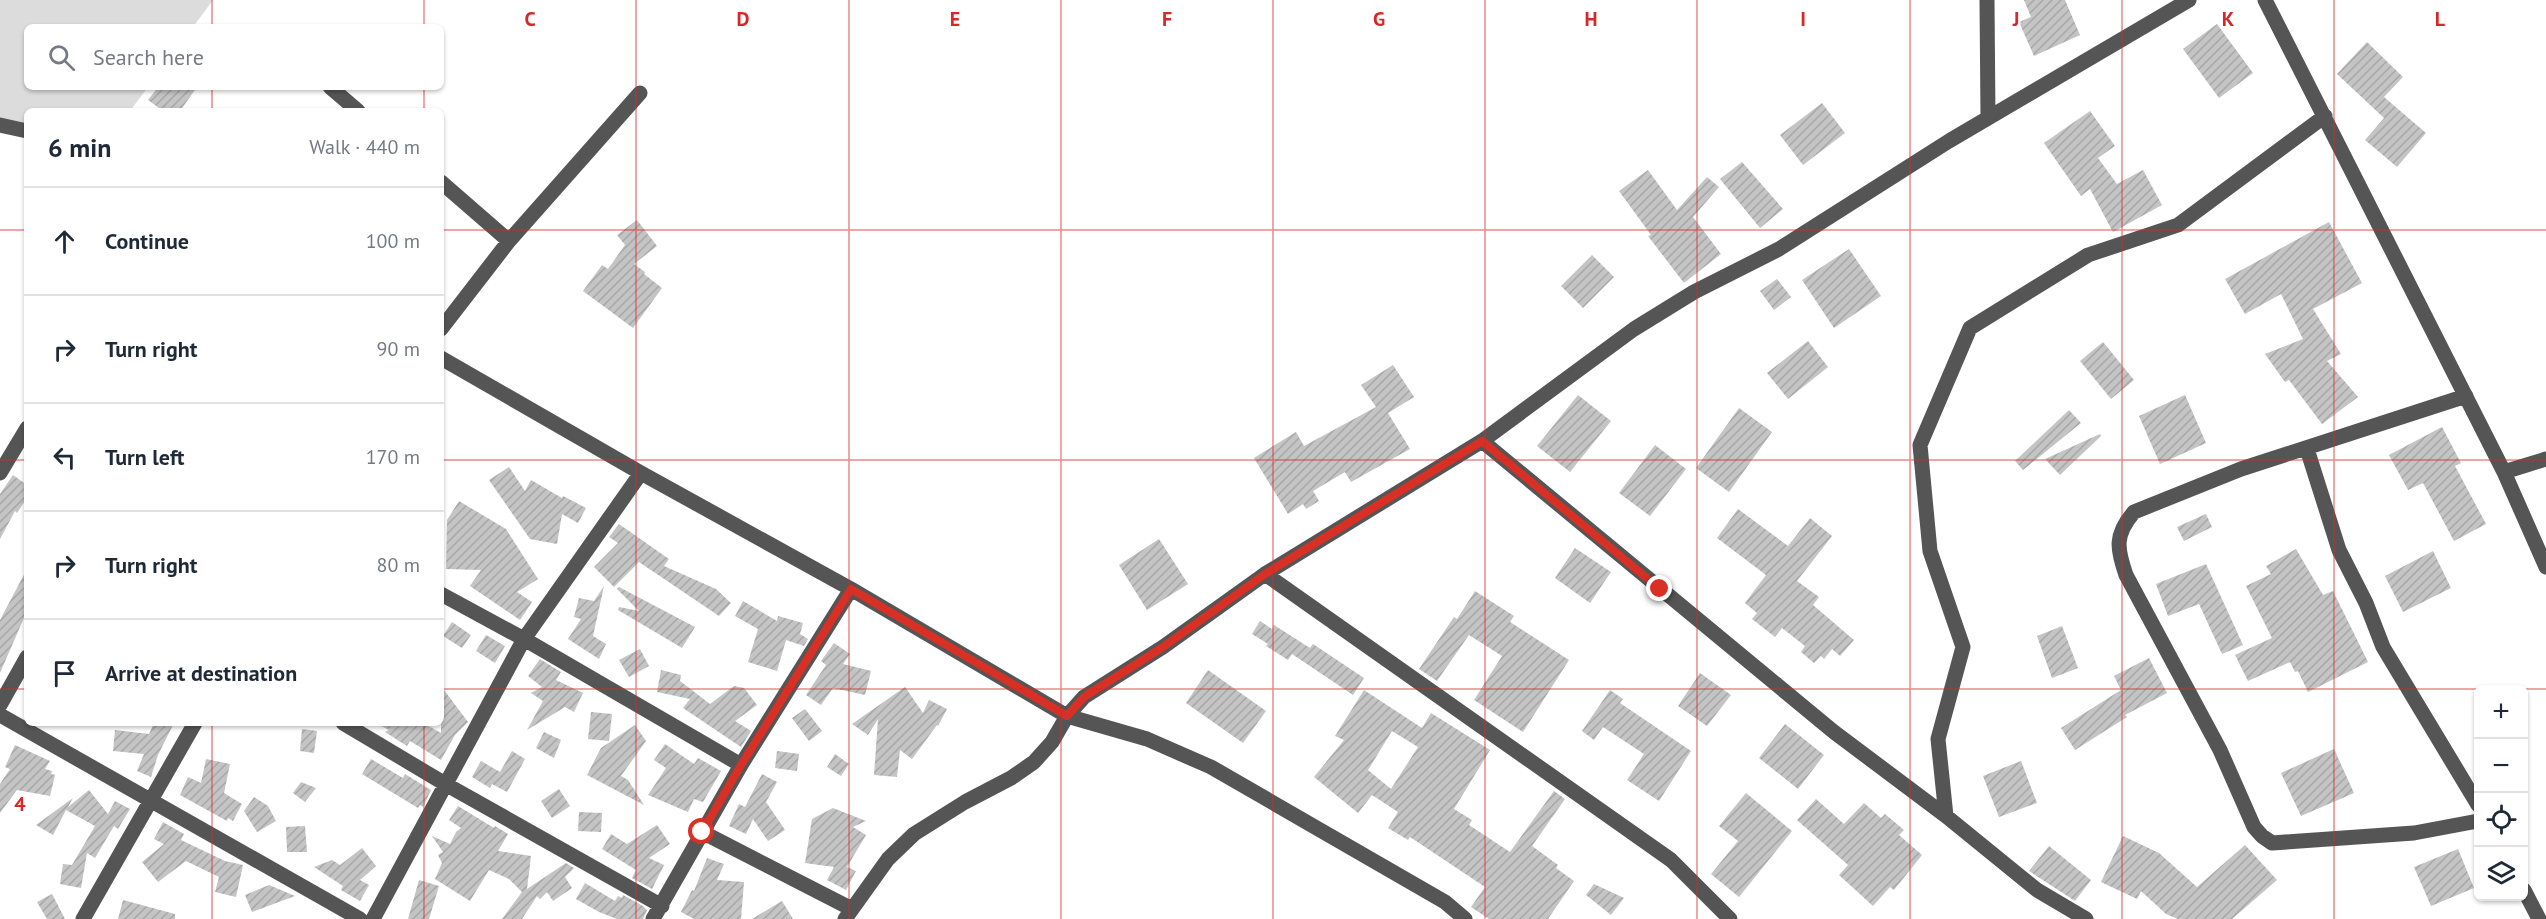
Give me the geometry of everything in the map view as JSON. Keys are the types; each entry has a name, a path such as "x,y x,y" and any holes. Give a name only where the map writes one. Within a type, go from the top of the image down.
{"street":[{"path":"1987,0 1988,118"},
{"path":"702,832 847,914 888,859 914,834 965,802 1011,778 1034,762 1052,742 1067,716 1084,697 1163,647 1265,574 1482,441 1634,329 1694,292 1779,249 1988,118 2189,0"},
{"path":"2265,0 2504,472 2546,567"},
{"path":"333,90 354,108"},
{"path":"444,325 509,241 640,93"},
{"path":"1946,816 1938,739 1963,647 1930,550 1920,445 1970,328 2088,255 2178,225 2325,116"},
{"path":"0,125 24,130"},
{"path":"444,185 509,241"},
{"path":"444,360 641,473 851,589 1067,716 1147,739 1211,767 1445,902 1465,919"},
{"path":"2466,396 2241,469 2134,512 2125,522 2120,536 2119,553 2126,575 2220,750 2254,827 2262,836 2272,843 2414,833 2474,822"},
{"path":"0,473 24,435"},
{"path":"1482,441 1834,732 1946,816 2037,891 2086,919"},
{"path":"2307,449 2339,550 2366,603 2383,647 2474,798"},
{"path":"2504,472 2546,459"},
{"path":"373,919 524,639 641,473"},
{"path":"1265,574 1671,860 1730,919"},
{"path":"653,919 741,765 851,589"},
{"path":"444,596 524,639 741,765"},
{"path":"0,705 24,662"},
{"path":"0,715 360,919"},
{"path":"83,919 193,726"},
{"path":"348,726 447,785 662,906"},
{"path":"2528,899 2539,919"}],"shaded area":[{"path":"0,0 213,0 195,24 24,24 24,90 146,90 132,108 24,108 24,127 0,121"}],"building":[{"path":"2024,0 2065,0 2080,35 2034,56 2019,22 2031,17"},
{"path":"2217,24 2253,73 2219,98 2183,49"},
{"path":"2367,42 2403,77 2384,97 2426,133 2397,167 2365,140 2384,118 2337,74"},
{"path":"156,90 195,90 182,108 159,108 148,100"},
{"path":"1822,103 1845,133 1803,165 1780,135"},
{"path":"2090,111 2115,146 2098,158 2117,184 2143,170 2162,205 2113,232 2090,189 2081,196 2044,143"},
{"path":"1742,162 1783,209 1760,228 1720,179"},
{"path":"1648,170 1677,210 1707,177 1719,187 1693,217 1721,254 1684,283 1648,236 1651,235 1619,191"},
{"path":"637,220 657,246 634,264 662,288 633,328 583,291 602,265 608,269 625,245 617,235"},
{"path":"2329,222 2362,283 2313,309 2341,354 2327,361 2358,397 2322,424 2289,380 2285,382 2265,354 2303,339 2281,294 2245,314 2225,279"},
{"path":"1849,249 1881,296 1834,328 1802,280"},
{"path":"1592,255 1614,277 1583,308 1561,286"},
{"path":"1777,279 1791,297 1774,310 1760,291"},
{"path":"1808,341 1828,367 1788,399 1767,373"},
{"path":"2103,342 2134,380 2111,399 2080,361"},
{"path":"1393,365 1414,397 1388,413 1410,449 1351,482 1345,472 1313,491 1319,501 1306,509 1303,504 1288,514 1254,458 1296,432 1304,446 1376,407 1361,385"},
{"path":"1578,395 1611,421 1570,472 1537,446"},
{"path":"2185,395 2206,443 2160,464 2139,416"},
{"path":"1739,408 1772,432 1729,492 1696,468"},
{"path":"2069,410 2081,423 2023,470 2015,461"},
{"path":"2442,427 2461,463 2455,466 2486,524 2454,541 2423,483 2408,490 2389,455"},
{"path":"2100,434 2101,436 2060,475 2045,459"},
{"path":"1655,445 1686,469 1650,516 1619,493"},
{"path":"509,467 525,491 531,480 562,498 563,496 586,508 578,523 562,514 557,544 530,539 489,480"},
{"path":"13,475 24,483 24,502 17,513 15,511 0,539 0,494"},
{"path":"459,501 506,529 538,579 517,592 532,602 520,620 470,586 481,570 446,569 447,520"},
{"path":"1738,509 1788,546 1810,518 1832,536 1797,581 1819,597 1813,605 1854,640 1840,656 1832,649 1824,659 1821,656 1814,663 1801,652 1805,646 1782,628 1775,637 1752,619 1757,613 1745,603 1766,575 1717,538"},
{"path":"2206,514 2212,527 2184,541 2177,527"},
{"path":"619,524 669,559 664,566 716,589 731,603 719,616 639,562 614,587 594,567 618,543 609,537"},
{"path":"1159,539 1188,584 1147,610 1119,565"},
{"path":"1575,548 1611,572 1590,603 1555,578"},
{"path":"2296,549 2323,595 2333,591 2368,662 2308,692 2298,671 2295,672 2290,662 2248,681 2235,655 2272,638 2246,586 2271,574 2266,566"},
{"path":"2433,551 2451,588 2403,612 2385,576"},
{"path":"2206,564 2243,645 2222,654 2199,604 2168,616 2156,584"},
{"path":"24,575 24,618 0,673 0,620"},
{"path":"604,586 593,636 606,644 599,659 568,639 581,619 574,617 579,598 594,601"},
{"path":"619,587 695,627 682,648 618,610 619,607 639,611 617,589"},
{"path":"1475,591 1514,616 1510,622 1569,660 1523,732 1474,700 1502,656 1469,635 1437,681 1419,669 1454,617 1457,619"},
{"path":"743,601 777,621 778,616 803,623 800,634 808,639 804,646 786,640 777,671 748,662 758,629 735,616"},
{"path":"1260,621 1272,629 1274,625 1310,648 1313,644 1364,678 1353,695 1292,654 1288,660 1266,646 1268,644 1252,634"},
{"path":"452,622 471,635 462,648 444,634"},
{"path":"2062,626 2078,668 2052,678 2037,636"},
{"path":"486,635 505,646 495,663 476,651"},
{"path":"834,643 850,654 843,664 871,671 865,695 833,688 821,705 806,695 826,665 821,661"},
{"path":"640,649 649,666 629,677 619,660"},
{"path":"2149,658 2167,693 2125,715 2127,717 2075,750 2061,728 2121,690 2114,676"},
{"path":"540,659 561,672 556,680 583,693 574,712 565,707 527,730 543,701 531,693 542,687 528,676"},
{"path":"661,670 681,675 680,681 710,704 734,686 744,688 757,705 735,721 751,731 741,747 683,708 690,699 657,692"},
{"path":"1208,670 1266,711 1243,743 1186,703"},
{"path":"1700,673 1731,695 1707,726 1678,706"},
{"path":"905,687 923,713 929,700 947,709 938,726 912,759 900,750 897,777 874,775 878,719 868,735 852,724"},
{"path":"444,690 468,722 455,735 441,760 410,741 407,746 385,732 389,730 381,726 428,726 441,733 441,726 444,726"},
{"path":"1364,690 1422,728 1431,713 1490,750 1454,809 1472,820 1469,825 1510,852 1554,791 1565,799 1532,846 1558,865 1556,868 1574,881 1548,919 1489,919 1471,907 1485,887 1410,837 1408,840 1388,828 1398,812 1372,795 1358,813 1314,777 1344,740 1335,736","holes":["1392,731 1418,747 1391,789 1368,770"]},
{"path":"1610,690 1623,699 1620,703 1691,751 1659,801 1627,780 1644,754 1603,727 1594,740 1582,731"},
{"path":"805,709 822,731 809,741 792,718"},
{"path":"591,712 612,714 609,741 588,739"},
{"path":"1785,724 1824,755 1798,789 1759,758"},
{"path":"635,725 646,741 621,776 628,780 644,805 587,775 601,748"},
{"path":"153,726 172,726 158,755 151,777 137,771 144,754 113,751 115,730 149,734"},
{"path":"302,729 317,731 314,753 300,751"},
{"path":"544,732 561,740 554,758 536,748"},
{"path":"665,744 694,764 698,758 721,771 703,802 694,799 688,812 648,795 666,768 654,760"},
{"path":"15,745 50,761 45,769 52,771 51,774 55,775 50,796 17,790 0,813 0,784 10,769 5,767"},
{"path":"2334,749 2354,793 2301,816 2281,773"},
{"path":"512,751 525,759 507,792 492,784 490,788 472,777 481,761 500,772"},
{"path":"777,751 799,754 797,771 775,768"},
{"path":"835,754 849,764 841,776 827,767"},
{"path":"206,759 230,764 224,793 242,804 233,821 228,818 227,821 180,795 188,777 201,783"},
{"path":"371,759 403,778 405,774 431,790 423,807 420,805 418,808 362,774"},
{"path":"2021,761 2037,803 1999,817 1983,776"},
{"path":"762,774 777,782 766,802 785,830 768,841 753,819 746,834 729,826 739,804 745,807"},
{"path":"301,782 316,788 305,802 293,793"},
{"path":"559,789 570,806 552,818 541,801"},
{"path":"89,790 108,814 115,801 130,809 118,829 114,826 95,858 87,853 81,888 60,884 63,864 72,865 95,826 66,810 53,835 36,825 73,798 68,807"},
{"path":"1746,793 1792,831 1739,897 1711,874 1738,841 1719,826"},
{"path":"254,797 268,806 276,821 257,832 244,811"},
{"path":"1816,799 1844,824 1864,803 1881,818 1885,814 1904,830 1899,835 1922,855 1894,890 1890,887 1873,906 1839,875 1848,865 1797,820"},
{"path":"458,806 508,834 498,851 531,856 527,889 566,863 574,868 565,877 572,888 553,901 547,892 540,899 537,896 522,919 502,919 522,892 509,879 489,870 470,901 435,879 442,863 438,855 443,852 432,836 450,844 456,832 461,828 449,820"},
{"path":"833,808 866,821 853,827 866,835 847,867 856,871 846,890 827,880 834,867 805,863 812,819"},
{"path":"579,812 602,813 601,832 578,831"},
{"path":"163,822 184,834 181,840 225,861 243,865 236,897 215,892 219,877 186,861 158,882 142,862 164,844 154,839"},
{"path":"657,825 670,844 649,858 664,865 652,889 632,878 636,870 602,849 611,834 627,844"},
{"path":"305,826 307,852 287,852 286,827"},
{"path":"2123,836 2159,853 2197,887 2245,845 2277,880 2232,919 2178,919 2166,914 2141,891 2137,899 2101,882"},
{"path":"2049,846 2091,880 2075,901 2029,871"},
{"path":"362,848 376,866 360,880 369,885 360,901 341,890 343,886 314,867 332,860 340,865"},
{"path":"2458,849 2474,888 2431,906 2414,867"},
{"path":"707,858 724,864 717,880 744,882 741,919 694,919 681,912 692,890 694,891"},
{"path":"419,880 439,886 429,919 408,919"},
{"path":"585,883 615,901 618,896 622,898 623,895 643,906 647,910 643,919 617,919 576,899"},
{"path":"1594,884 1624,898 1611,915 1586,895"},
{"path":"269,885 295,896 252,912 245,895"},
{"path":"52,894 65,919 47,919 37,902"},
{"path":"123,900 175,914 175,919 118,919"},
{"path":"782,901 793,919 752,919"}],"route":[{"path":"702,832 851,589 1067,716 1084,697 1163,647 1265,574 1482,441 1660,589"}]}
